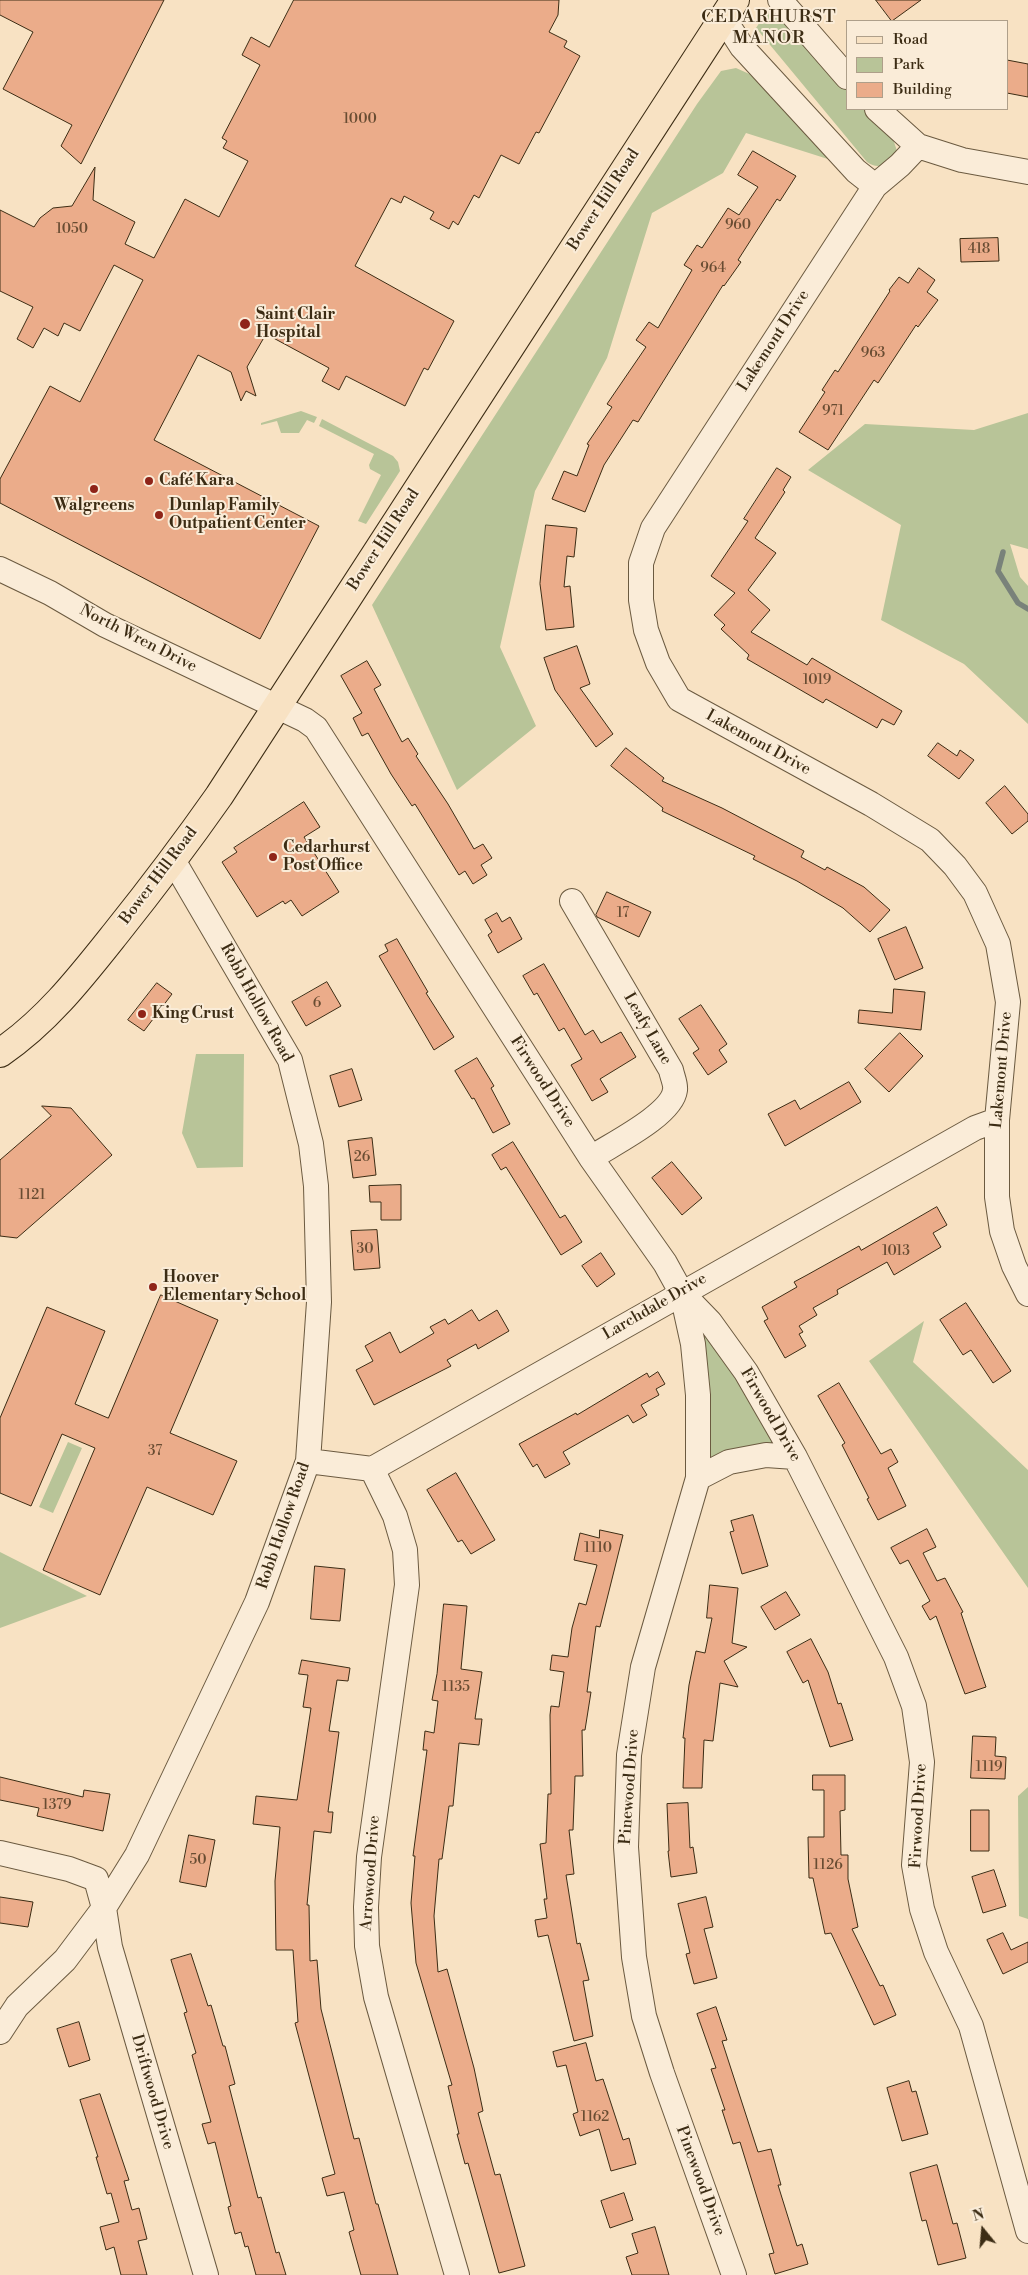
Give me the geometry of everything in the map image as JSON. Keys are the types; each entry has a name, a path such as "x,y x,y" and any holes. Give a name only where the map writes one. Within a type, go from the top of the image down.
{"main road":[{"name":"Bower Hill Road","path":"0,1053 41,1021 72,989 174,860 278,706 318,640 729,9"}],"street":[{"path":"780,0 846,76"},
{"path":"729,9 742,48 856,171 875,186"},
{"path":"878,110 918,146 962,160 1028,172"},
{"name":"Lakemont Drive","path":"918,146 900,165 875,186 653,528 641,563 641,600 646,630 655,655 679,699 871,804 930,840 954,866 975,894 998,944 1008,1002 997,1120 996,1197 1014,1266 1028,1294"},
{"name":"North Wren Drive","path":"0,568 105,624 278,706"},
{"name":"Firwood Drive","path":"278,706 316,728 591,1158 665,1263 682,1292 710,1322 746,1372 795,1457 896,1657 914,1706 922,1762 914,1865 922,1909 936,1952 971,2026 1028,2231"},
{"name":"Robb Hollow Road","path":"0,2032 17,2006 66,1960 104,1908 137,1855 257,1602 308,1461 319,1302 316,1186 312,1144 290,1060 174,860"},
{"name":"Leafy Lane","path":"572,902 671,1070 676,1088 671,1102 660,1113 591,1158"},
{"name":"Larchdale Drive","path":"372,1468 975,1128 997,1120"},
{"name":"Pinewood Drive","path":"682,1292 693,1344 697,1387 698,1478 643,1667 629,1755 626,1847 634,1957 644,2016 662,2073 734,2275"},
{"path":"698,1478 729,1462 766,1455 795,1457"},
{"path":"308,1461 372,1468"},
{"name":"Arrowood Drive","path":"372,1468 395,1516 405,1550 407,1585 369,1857 366,1907 367,1946 376,1997 457,2275"},
{"name":"Driftwood Drive","path":"0,1853 69,1869 96,1880 104,1908 110,1947 206,2275"}],"green space":[{"path":"771,5 846,90 846,110 865,110 892,136 897,151 888,163 876,166 867,162 756,28"},
{"path":"736,68 765,81 831,160 746,133 723,173 652,213 607,358 535,491 500,647 536,726 457,790 372,605 697,104 721,71"},
{"path":"301,411 317,417 314,423 307,420 299,433 281,433 277,421 261,425 261,423"},
{"path":"1028,413 1028,549 1010,544 1020,577 1028,586 1028,724 964,664 881,620 901,525 808,470 865,424 974,430"},
{"path":"322,419 393,456 398,462 400,471 366,524 358,521 381,475 370,469 369,465 374,454 319,426"},
{"path":"196,1054 244,1054 243,1167 197,1168 182,1133"},
{"path":"924,1321 913,1362 1028,1470 1028,1588 869,1361"},
{"path":"708,1335 776,1438 768,1448 713,1459 709,1457 711,1396 702,1336"},
{"path":"68,1442 82,1448 53,1513 39,1507"},
{"path":"0,1552 87,1596 0,1628"},
{"path":"1028,1787 1028,1919 1019,1916 1018,1796"}],"building":[{"path":"0,0 164,0 81,164 61,146 72,125 3,89 33,32 0,15"},
{"path":"294,0 559,0 558,15 549,32 567,41 564,47 580,56 539,133 536,132 519,164 501,155 479,198 474,195 458,225 453,221 449,229 430,219 434,212 404,196 401,203 391,198 355,266 454,321 428,370 424,368 405,406 346,376 339,390 322,381 329,368 266,334 247,367 256,396 246,391 241,401 231,372 198,355 154,440 319,526 260,639 0,503 0,479 50,386 80,402 143,280 114,265 80,331 64,323 58,336 44,328 33,348 17,339 33,307 0,291 0,210 34,227 40,218 53,208 72,206 95,167 93,200 135,222 125,244 154,258 185,199 219,217 248,161 223,148 227,141 222,138 260,65 242,55 251,37 269,47"},
{"path":"876,0 921,0 893,20 891,20"},
{"path":"1008,60 1028,64 1028,97 1008,93"},
{"path":"753,151 796,176 780,201 777,199 738,260 741,262 723,285 638,422 633,420 604,465 585,512 552,499 564,471 577,476 589,445 587,444 612,407 607,404 646,347 636,340 649,322 658,328 692,270 684,265 697,245 702,248 728,208 739,215 758,187 738,175"},
{"path":"998,238 999,261 961,262 960,239"},
{"path":"919,268 935,280 927,292 938,300 918,327 916,325 878,383 874,380 828,450 799,432 825,392 822,390 835,370 838,372 889,290 899,277 908,283"},
{"path":"777,468 791,477 783,490 785,492 755,538 776,553 748,590 770,610 751,632 807,665 812,658 902,711 894,725 882,719 877,728 826,699 823,703 747,659 749,655 721,629 725,625 714,615 735,593 711,576 748,521 744,519"},
{"path":"546,525 577,528 574,557 567,556 564,587 570,586 574,627 546,630 540,584"},
{"path":"577,646 590,684 580,688 613,734 596,747 555,690 544,658"},
{"path":"367,661 381,685 374,689 402,742 408,738 418,754 416,756 448,804 474,849 483,844 492,858 481,865 487,875 473,884 465,871 459,875 415,804 412,806 391,774 368,733 362,736 353,718 362,713 341,676"},
{"path":"938,743 957,756 960,750 974,760 959,779 928,756"},
{"path":"626,748 664,778 662,781 722,808 804,851 801,857 825,870 827,867 864,887 890,910 870,932 843,908 797,881 753,859 755,856 662,811 663,808 611,766"},
{"path":"1005,786 1028,814 1028,821 1012,834 986,803"},
{"name":"Cedarhurst Post Office","path":"304,802 320,827 304,837 339,892 302,916 291,900 285,904 283,901 257,917 222,862 237,852 234,848"},
{"path":"607,892 651,912 639,937 597,917 596,915"},
{"path":"497,913 502,922 510,917 522,939 498,953 488,935 492,932 485,920"},
{"path":"906,927 923,968 895,980 878,939"},
{"path":"397,939 428,992 426,993 454,1037 434,1050 379,956 388,951 385,945"},
{"path":"544,964 585,1035 593,1030 601,1043 621,1032 636,1057 600,1079 608,1092 592,1101 571,1065 582,1059 564,1028 559,1031 537,993 534,995 523,976"},
{"path":"327,982 341,1006 306,1026 292,1002"},
{"path":"157,983 172,994 144,1031 128,1020"},
{"path":"894,989 925,992 921,1030 858,1023 859,1010 892,1013"},
{"path":"701,1005 727,1044 719,1050 727,1062 708,1075 693,1053 699,1049 679,1019"},
{"path":"900,1033 923,1056 889,1092 865,1069"},
{"path":"477,1058 494,1086 491,1088 510,1124 493,1133 474,1098 472,1099 455,1071"},
{"path":"352,1069 362,1100 339,1107 330,1076"},
{"path":"849,1082 861,1102 785,1146 768,1114 795,1100 800,1109"},
{"path":"42,1106 71,1108 112,1155 17,1238 0,1236 0,1160 51,1116"},
{"path":"372,1138 376,1175 353,1178 348,1141"},
{"path":"513,1142 560,1218 565,1215 582,1242 561,1255 506,1167 501,1170 492,1155"},
{"path":"672,1162 702,1198 682,1215 652,1178"},
{"path":"401,1185 401,1220 381,1220 381,1202 370,1202 369,1186"},
{"path":"937,1207 947,1225 933,1233 941,1247 894,1275 887,1262 837,1290 838,1294 813,1308 817,1315 799,1326 803,1332 799,1334 806,1346 785,1358 764,1321 768,1319 762,1307 797,1287 794,1282 859,1246 861,1250"},
{"path":"377,1230 380,1268 354,1270 351,1231"},
{"path":"601,1253 615,1274 597,1287 582,1266"},
{"path":"161,1295 218,1320 170,1433 237,1461 213,1515 147,1487 100,1595 43,1570 95,1448 62,1434 31,1506 0,1493 0,1418 47,1307 105,1331 75,1404 108,1418"},
{"path":"966,1303 1011,1371 993,1383 971,1350 963,1355 940,1320"},
{"path":"472,1310 479,1321 497,1310 509,1331 478,1349 476,1344 447,1360 451,1366 374,1405 356,1370 373,1361 365,1346 390,1332 400,1353 434,1333 430,1327 445,1319 448,1324"},
{"path":"658,1372 665,1384 656,1389 659,1395 641,1405 647,1415 633,1423 628,1415 563,1452 570,1464 545,1478 537,1464 533,1467 519,1444 576,1413 577,1415 647,1373 649,1377"},
{"path":"839,1383 881,1454 891,1449 898,1462 888,1468 906,1506 878,1520 842,1445 845,1443 818,1396"},
{"path":"456,1473 495,1540 471,1554 462,1540 458,1542 427,1490"},
{"path":"753,1515 768,1566 742,1574 730,1532 734,1531 731,1521"},
{"path":"927,1529 936,1547 923,1553 937,1581 945,1578 963,1612 961,1613 986,1687 965,1694 936,1616 930,1620 922,1606 930,1601 908,1560 900,1564 891,1548"},
{"path":"600,1530 623,1535 600,1627 596,1626 587,1692 591,1692 585,1730 582,1730 583,1776 575,1776 573,1830 569,1830 574,1874 566,1875 577,1944 580,1943 589,1980 583,1981 593,2036 574,2041 548,1935 538,1937 535,1920 547,1918 544,1899 547,1899 540,1844 546,1843 548,1794 551,1794 551,1706 559,1707 564,1672 550,1670 552,1655 568,1657 572,1628 579,1603 586,1605 597,1565 574,1560 580,1533 599,1538"},
{"path":"315,1566 345,1569 340,1621 311,1619"},
{"path":"710,1585 738,1588 732,1643 747,1647 724,1661 738,1687 720,1683 713,1741 704,1740 702,1788 683,1788 685,1738 683,1738 689,1685 696,1651 705,1653 712,1618 707,1618"},
{"path":"786,1592 800,1615 775,1630 761,1607"},
{"path":"444,1604 467,1606 461,1669 482,1672 475,1719 482,1719 479,1745 459,1743 453,1806 449,1806 442,1859 439,1859 434,1916 438,1972 447,1969 474,2068 483,2111 478,2113 495,2175 500,2174 525,2266 499,2273 468,2163 465,2164 448,2086 452,2085 416,1963 411,1903 415,1856 413,1856 427,1750 423,1750 425,1731 434,1733 438,1701 432,1700 437,1674"},
{"path":"811,1639 828,1672 838,1704 841,1703 853,1740 830,1747 808,1680 803,1683 787,1652"},
{"path":"302,1660 350,1668 348,1681 337,1680 329,1731 339,1732 328,1812 333,1812 331,1833 314,1831 307,1905 309,1905 310,1961 317,1960 321,2009 354,2139 359,2138 376,2204 378,2204 398,2275 361,2275 349,2232 354,2230 344,2192 327,2196 322,2178 335,2174 295,2023 298,2022 293,1950 276,1950 275,1881 280,1827 253,1824 256,1796 297,1800 311,1708 303,1707 308,1675 299,1674"},
{"path":"973,1736 996,1737 995,1756 1006,1757 1005,1779 971,1778"},
{"path":"813,1775 845,1775 845,1810 840,1811 841,1855 848,1855 848,1879 858,1927 852,1929 880,1986 883,1985 896,2015 874,2025 831,1933 825,1934 813,1878 809,1878 808,1837 824,1837 824,1790 813,1790"},
{"path":"0,1777 83,1797 84,1790 110,1794 103,1831 37,1816 39,1808 0,1800"},
{"path":"688,1803 690,1848 693,1847 697,1873 671,1877 668,1851 667,1804"},
{"path":"971,1810 989,1810 989,1851 971,1851"},
{"path":"189,1835 215,1840 206,1887 180,1882"},
{"path":"994,1870 1006,1906 983,1913 972,1877"},
{"path":"0,1897 33,1902 28,1927 0,1923"},
{"path":"706,1897 713,1927 704,1929 717,1978 694,1984 686,1954 690,1953 678,1904"},
{"path":"1003,1933 1011,1950 1028,1942 1028,1962 1003,1974 987,1940"},
{"path":"191,1954 208,2006 211,2005 223,2046 225,2046 235,2084 229,2086 258,2198 261,2197 276,2253 279,2252 286,2275 256,2275 248,2246 245,2247 241,2232 235,2234 228,2207 231,2206 215,2142 208,2144 202,2124 211,2122 192,2055 196,2053 184,2013 187,2012 171,1960"},
{"path":"716,2007 727,2040 722,2041 758,2152 771,2149 781,2185 778,2185 797,2246 802,2244 808,2264 775,2274 769,2254 774,2253 740,2142 733,2144 722,2110 725,2110 711,2069 716,2068 697,2014"},
{"path":"79,2022 90,2060 69,2067 57,2029"},
{"path":"586,2043 596,2081 603,2079 623,2140 629,2138 636,2164 611,2171 599,2129 580,2136 573,2114 578,2112 566,2065 557,2067 553,2052"},
{"path":"909,2081 912,2092 916,2091 928,2134 902,2141 887,2088"},
{"path":"100,2094 129,2180 124,2181 132,2210 139,2208 147,2239 138,2241 147,2275 121,2275 114,2247 106,2250 100,2227 119,2222 111,2193 107,2194 96,2157 98,2157 80,2100"},
{"path":"937,2165 953,2224 957,2223 966,2258 938,2265 926,2220 922,2221 910,2173"},
{"path":"624,2193 633,2220 610,2228 601,2201"},
{"path":"655,2227 669,2275 632,2275 626,2257 638,2253 632,2234"}],"waterway":[{"path":"1003,552 998,571 1018,603 1028,609"}],"place":[{"name":"Saint Clair Hospital","path":"245,324"},
{"name":"Café Kara","path":"149,481"},
{"name":"Walgreens","path":"94,489"},
{"name":"Dunlap Family Outpatient Center","path":"159,515"},
{"name":"Cedarhurst Post Office","path":"273,857"},
{"name":"King Crust","path":"142,1014"},
{"name":"Hoover Elementary School","path":"153,1287"}],"district":[{"name":"CEDARHURST MANOR","path":"769,28"}]}
